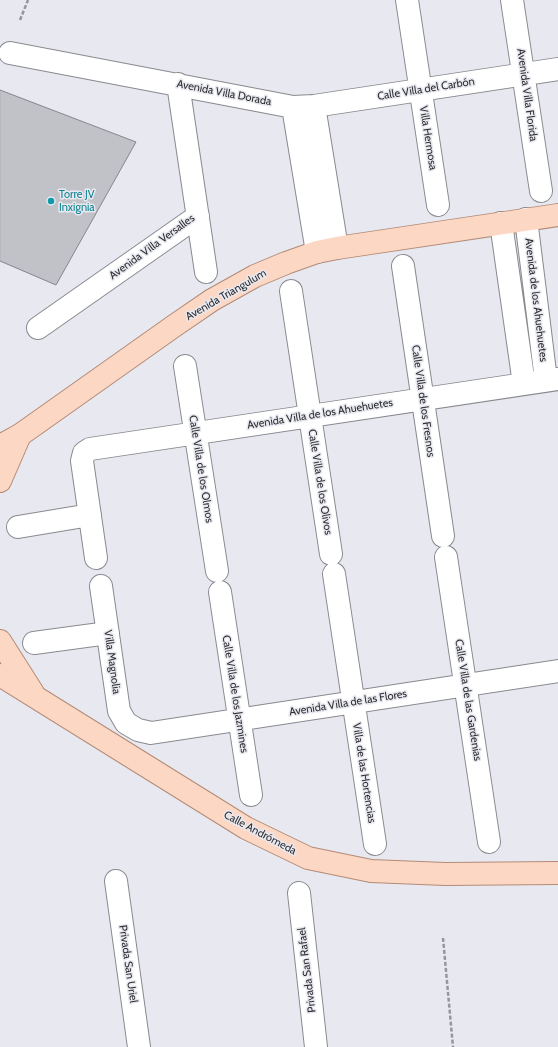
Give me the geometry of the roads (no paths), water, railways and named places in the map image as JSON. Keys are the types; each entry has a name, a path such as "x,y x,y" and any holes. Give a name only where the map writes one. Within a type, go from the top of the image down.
{"main road":[{"name":"Avenida Triangulum","path":"0,446 20,435 212,300 255,276 286,262 327,250 558,214"},
{"path":"0,481 20,435"},
{"path":"0,641 36,697"},
{"name":"Calle Andrómeda","path":"0,675 246,828 308,858 371,871 446,874 558,873"}],"street":[{"name":"Villa Hermosa","path":"407,0 438,205"},
{"name":"Avenida Villa Florida","path":"512,0 541,191"},
{"name":"Avenida Villa Dorada","path":"10,53 304,106"},
{"name":"Calle Villa del Carbón","path":"304,106 558,69"},
{"name":"Avenida Villa Versalles","path":"38,328 198,216 178,84"},
{"path":"304,106 327,250"},
{"path":"198,216 206,272"},
{"name":"Avenida de los Ahuehuetes","path":"526,219 552,380"},
{"name":"Avenida de los Ahuehuetes","path":"501,223 524,384"},
{"name":"Calle Villa de los Fresnos","path":"403,266 445,547"},
{"name":"Calle Villa de los Olivos","path":"291,291 353,702"},
{"name":"Calle Villa de los Olmos","path":"185,366 218,582"},
{"name":"Avenida Villa de los Ahuehuetes","path":"90,515 82,461 84,453 90,449 552,380"},
{"path":"18,527 90,515 96,558"},
{"name":"Calle Villa de las Gardenias","path":"445,547 489,842"},
{"name":"Calle Villa de los Jazmines","path":"218,582 251,795"},
{"name":"Villa Magnolia","path":"101,586 119,711 126,723 138,730"},
{"path":"34,643 108,633"},
{"name":"Avenida Villa de las Flores","path":"138,730 151,733 558,671"},
{"name":"Villa de las Hortencias","path":"353,702 375,844"},
{"name":"Privada San Uriel","path":"116,881 139,1047"},
{"name":"Privada San Rafael","path":"299,893 316,1047"}],"place":[{"name":"Torre JV Inxignia","path":"51,201"}]}
